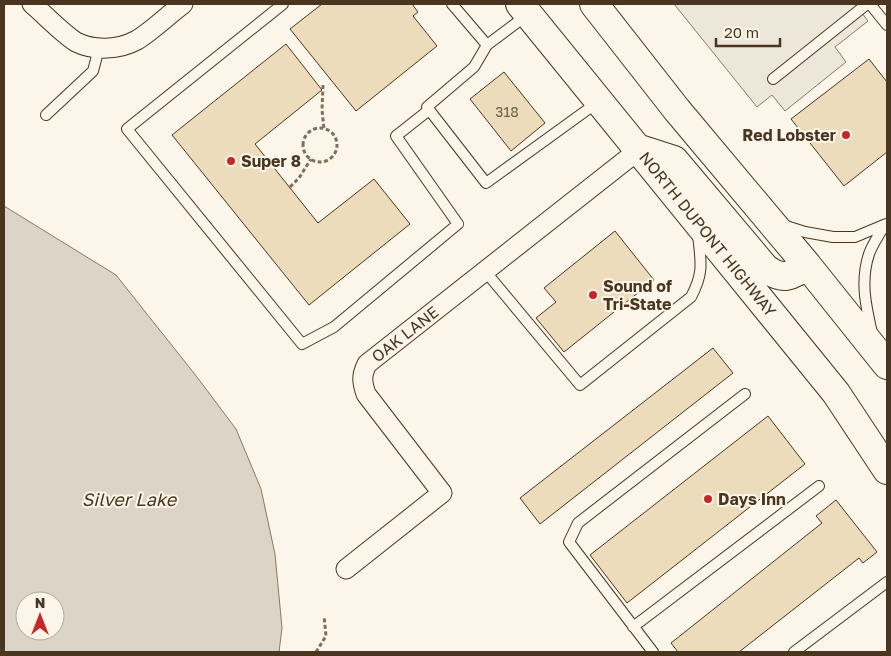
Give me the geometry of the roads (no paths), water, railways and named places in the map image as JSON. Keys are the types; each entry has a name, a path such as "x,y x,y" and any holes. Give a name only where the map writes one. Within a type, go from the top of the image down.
{"highway":[{"path":"594,4 677,110 770,220 881,358"},
{"name":"NORTH DUPONT HIGHWAY","path":"524,9 640,149 836,393 887,470"},
{"path":"640,149 674,160 765,268 775,275 784,277 793,274 807,265"}],"street":[{"path":"32,4 75,41 89,47 99,48 112,47 136,40 182,4"},
{"name":"OAK LANE","path":"346,569 442,493 366,394 362,382 362,373 367,364 640,149"}],"lane":[{"path":"283,4 127,129 302,344 334,327 458,224 396,136 429,110"},
{"path":"452,4 487,45"},
{"path":"773,79 868,4 887,25"},
{"path":"524,9 487,45 474,67 427,107 486,183 600,101"},
{"path":"46,114 93,72 99,48"},
{"path":"770,220 805,232 833,237 855,237 886,225"},
{"path":"485,271 580,385 691,298 699,283 701,266 697,221"},
{"path":"881,358 865,298 864,275 869,253 886,225"},
{"path":"653,652 569,542 578,523 745,394"},
{"path":"633,627 820,486"},
{"path":"794,652 887,582"}],"water":[{"name":"Silver Lake","path":"4,206 116,275 236,429 261,489 275,554 282,628 279,652 4,652"}],"place":[{"name":"Red Lobster","path":"846,135"},
{"name":"Super 8","path":"231,161"},
{"name":"Sound of Tri-State","path":"593,295"},
{"name":"Days Inn","path":"708,499"}]}
